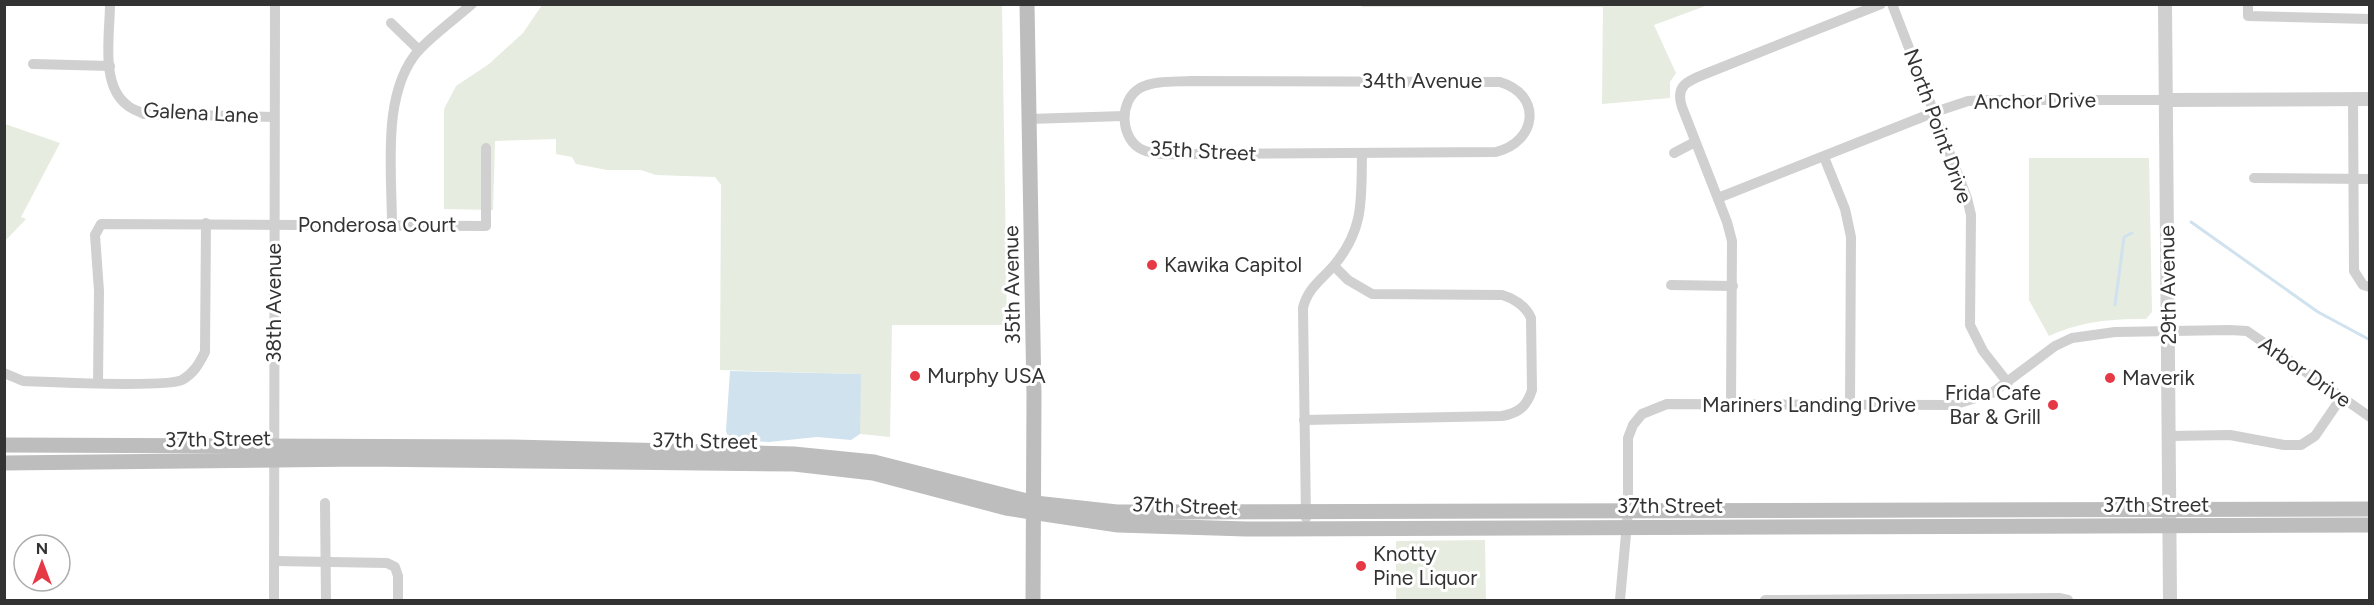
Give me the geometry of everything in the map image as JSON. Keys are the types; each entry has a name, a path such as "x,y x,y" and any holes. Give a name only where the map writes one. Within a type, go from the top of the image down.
{"main road":[{"name":"35th Avenue","path":"1027,4 1035,508 1033,600"},
{"name":"37th Street","path":"4,445 794,464 873,473 1118,525 1306,529 2370,525"},
{"name":"37th Street","path":"4,463 275,452"},
{"name":"37th Street","path":"1035,508 1117,512 1306,513 2370,509"}],"street":[{"name":"Galena Lane","path":"110,4 110,66 113,88 126,105 144,114 274,117"},
{"name":"38th Avenue","path":"274,600 275,4"},
{"path":"392,225 394,105 400,80 419,50 472,4"},
{"path":"1731,405 1732,241 1679,97 1681,88 1686,82 1695,78 1881,4"},
{"name":"North Point Drive","path":"1892,4 1964,185 1971,215 1970,325 1983,351 2008,383"},
{"name":"29th Avenue","path":"2165,4 2170,600"},
{"path":"2248,4 2248,16 2370,19"},
{"path":"391,23 419,50"},
{"path":"33,64 110,66"},
{"name":"34th Avenue","path":"1124,116 1127,103 1139,89 1158,83 1191,81 1491,81 1515,87 1528,102 1526,134 1509,149 1496,152 1362,154"},
{"path":"2353,99 2354,271 2363,285 2370,286"},
{"name":"Anchor Drive","path":"1718,198 1968,101 2370,99"},
{"path":"1029,118 1124,116"},
{"name":"35th Street","path":"1124,116 1132,141 1144,151 1156,153 1362,154"},
{"path":"1674,153 1695,142"},
{"name":"Ponderosa Court","path":"98,382 99,291 95,235 101,224 486,226 486,148"},
{"path":"1306,529 1303,308 1316,281 1334,266 1353,237 1361,217 1362,154"},
{"path":"1824,157 1845,209 1851,237 1850,405"},
{"path":"2254,178 2370,179"},
{"path":"4,373 23,381 180,381 196,370 205,352 206,223"},
{"path":"1304,420 1502,416 1521,409 1532,390 1531,318 1527,310 1516,301 1502,296 1372,294 1348,280 1334,266"},
{"path":"1671,285 1733,286"},
{"name":"Arbor Drive","path":"2168,332 2247,331 2370,417"},
{"name":"Mariners Landing Drive","path":"1620,600 1628,512 1628,438 1633,425 1642,414 1667,404 1953,405 1983,397 2008,383 2055,346 2072,338 2091,333 2168,332"},
{"path":"2169,436 2230,435 2284,446 2301,446 2315,436 2341,398"},
{"path":"325,503 326,600"},
{"path":"274,561 387,563 395,567 398,576 398,600"},
{"path":"1765,600 2060,598 2068,600"}],"shaded area":[{"path":"1362,4 1708,5 1654,25 1676,73 1670,82 1670,98 1602,104 1603,7 1362,7"},
{"path":"542,5 1002,5 1007,325 892,325 890,437 860,434 860,374 720,370 721,185 715,177 656,175 641,170 607,170 576,164 572,157 556,154 556,139 495,141 493,210 444,209 444,109 456,86 489,64 523,33"},
{"path":"5,124 60,143 21,217 26,219 5,241"},
{"path":"2029,158 2149,158 2152,312 2146,319 2096,322 2049,336 2029,300"},
{"path":"1485,540 1486,600 1396,600 1396,541"}],"water":[{"path":"730,371 861,374 860,434 851,440 817,437 769,442 729,439 726,431"}],"waterway":[{"path":"2191,222 2318,312 2370,340"},
{"path":"2115,305 2124,237 2132,233"}],"place":[{"name":"Kawika Capitol","path":"1152,265"},
{"name":"Murphy USA","path":"915,376"},
{"name":"Maverik","path":"2110,378"},
{"name":"Frida Cafe Bar & Grill","path":"2053,405"},
{"name":"Knotty Pine Liquor","path":"1361,566"}]}
